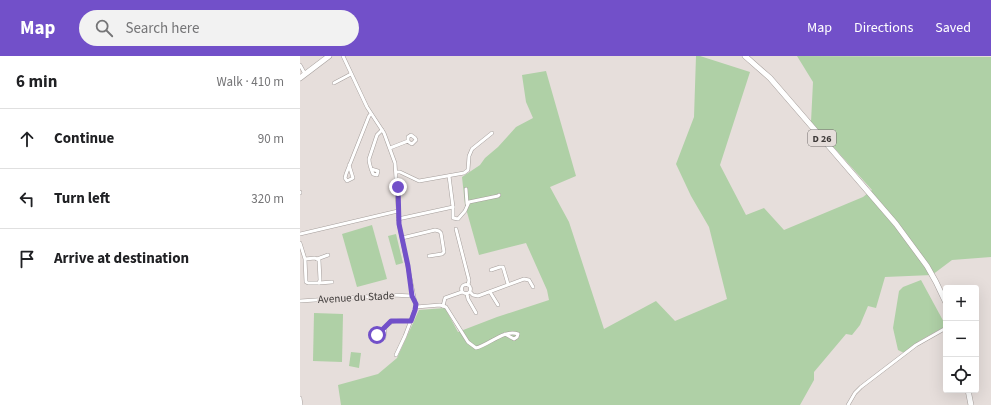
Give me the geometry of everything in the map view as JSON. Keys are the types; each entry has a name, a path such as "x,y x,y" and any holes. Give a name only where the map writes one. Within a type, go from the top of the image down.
{"main road":[{"path":"300,78 328,56"},
{"name":"D 26","path":"744,56 770,78 896,224 927,266 943,297"},
{"path":"969,393 971,405"}],"street":[{"path":"343,56 371,114 382,130 390,148 397,172 398,219 408,266 412,296 416,307 396,355"},
{"path":"300,65 305,74"},
{"path":"334,82 351,74"},
{"path":"349,165 353,178 347,181 345,178 349,165 371,114"},
{"path":"371,169 369,159 377,135 382,130"},
{"path":"397,172 419,180 464,173 468,170 469,156 472,149 492,133"},
{"path":"390,148 408,141"},
{"path":"449,176 453,218 456,219 463,214 470,201 499,195"},
{"path":"466,189 468,204"},
{"path":"398,219 453,207"},
{"path":"300,234 398,210"},
{"path":"456,229 468,285 471,289 468,293 468,299 476,313"},
{"path":"402,238 435,230 439,231 441,233 444,252 442,254 429,256"},
{"path":"300,243 304,259 306,282 332,282"},
{"path":"304,259 317,259 328,255"},
{"path":"317,259 319,262 320,280 318,283"},
{"path":"491,270 503,267 508,284"},
{"path":"443,306 445,298 462,292 475,296 526,279 529,280 533,287"},
{"path":"462,292 463,286 468,285"},
{"path":"490,292 498,305"},
{"name":"Avenue du Stade","path":"300,301 392,294 412,296"},
{"path":"416,307 446,307 468,342 476,348 483,346 505,334"},
{"path":"384,328 393,321 411,321"},
{"path":"848,405 855,393 861,387 916,345 943,330"},
{"path":"300,398 301,405"}],"green space":[{"path":"696,56 750,72 720,165 746,215 764,208 784,230 863,197 872,190 811,122 813,82 797,56 991,57 991,257 952,260 932,275 885,277 876,308 868,306 860,325 852,335 846,334 814,372 814,380 800,405 341,405 338,385 378,374 397,358 419,310 445,308 458,332 497,317 549,300 547,290 526,243 479,255 465,205 462,177 480,165 516,127 533,118 526,102 522,75 546,71 576,176 550,187 569,222 604,329 656,301 675,321 727,299 709,227 691,196 676,164 694,117"},
{"path":"372,225 387,279 357,287 342,234"},
{"path":"396,234 403,263 396,265 388,236"},
{"path":"921,280 943,320 943,328 919,341 904,353 898,350 893,328 899,291 903,287"},
{"path":"314,313 343,314 342,362 313,361"},
{"path":"351,352 361,353 359,368 349,366"}],"route":[{"path":"377,335 391,321 411,321 416,307 412,296 408,266 399,224 398,187"}]}
